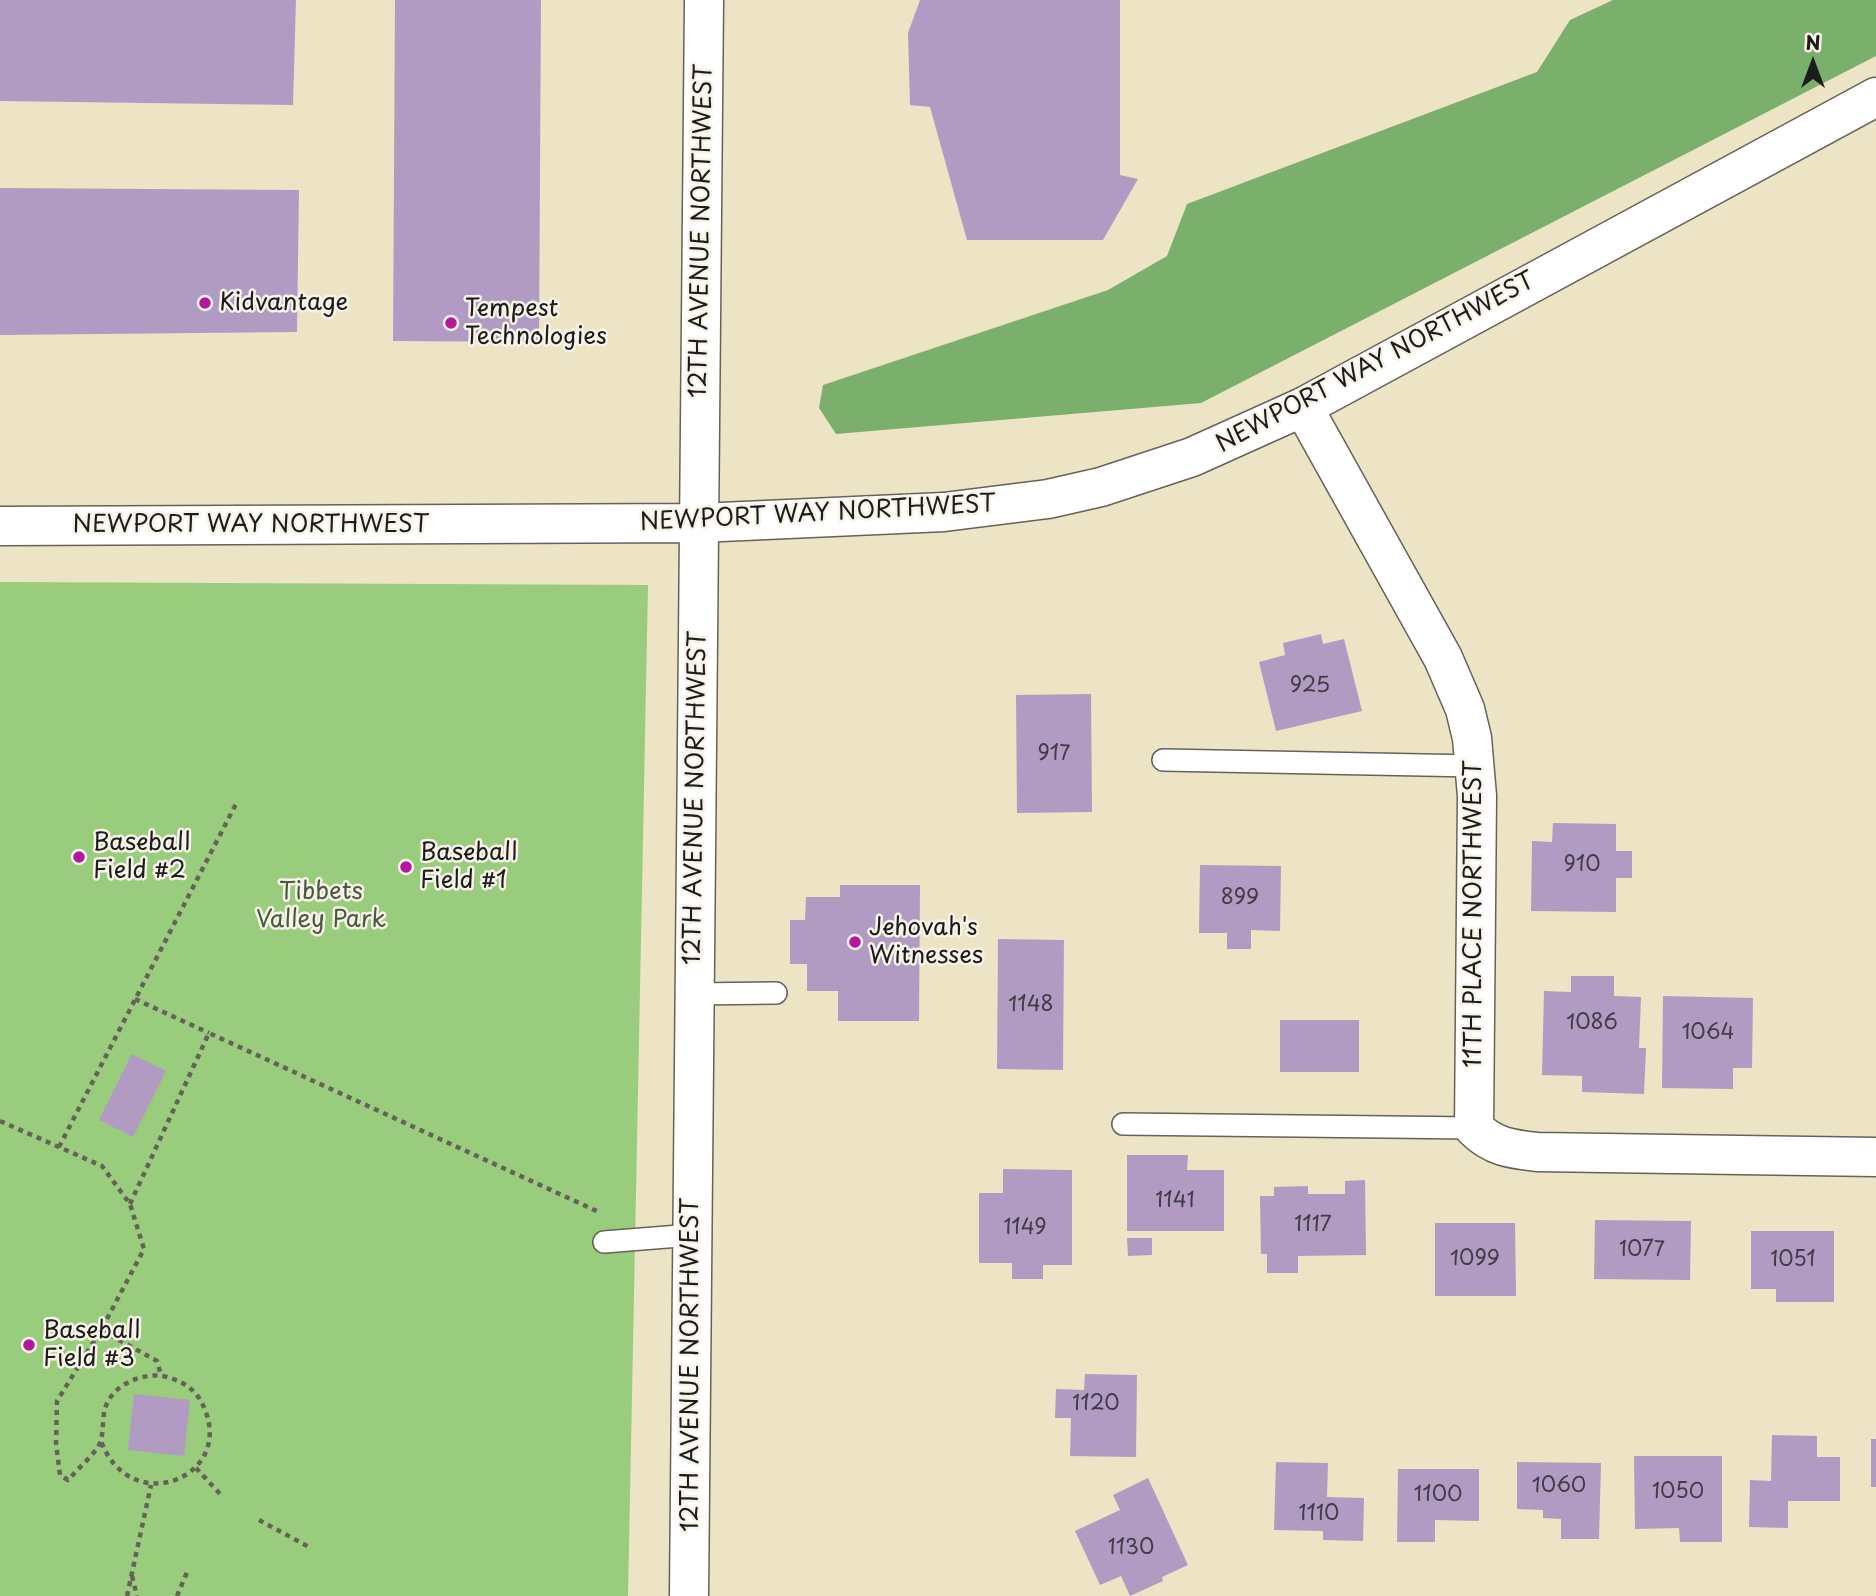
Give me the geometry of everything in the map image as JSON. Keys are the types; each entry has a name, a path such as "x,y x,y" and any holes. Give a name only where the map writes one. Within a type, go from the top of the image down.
{"street":[{"name":"12TH AVENUE NORTHWEST","path":"689,1596 704,0"},
{"name":"NEWPORT WAY NORTHWEST","path":"0,526 699,523 897,515 1048,499 1101,487 1192,457 1303,407 1876,97"},
{"name":"11TH PLACE NORTHWEST","path":"1303,407 1443,658 1465,709 1475,766 1474,1128"},
{"path":"1474,1128 1487,1140 1506,1149 1536,1152 1876,1157"}],"lane":[{"path":"1163,760 1475,766"},
{"path":"693,994 776,993"},
{"path":"1123,1124 1474,1128"},
{"path":"604,1242 692,1236"}],"path":[{"path":"59,1147 237,802"},
{"path":"135,999 605,1216"},
{"path":"130,1203 209,1034"},
{"path":"0,1121 102,1166 130,1203 144,1249 101,1329 57,1401 56,1444 60,1475 68,1480 101,1441"},
{"path":"101,1329 157,1361 161,1375"},
{"path":"161,1375 182,1381 201,1398 210,1421 208,1446 196,1468 175,1482 151,1485 134,1481 119,1471 107,1457 101,1441 102,1416 113,1394 133,1379 161,1375"},
{"path":"196,1468 221,1495"},
{"path":"127,1596 151,1485"},
{"path":"259,1520 309,1547"},
{"path":"177,1596 188,1570"},
{"path":"132,1576 137,1596"}],"green space":[{"path":"1613,0 1876,0 1876,56 1201,403 836,434 819,408 823,385 1108,290 1167,256 1187,204 1537,72 1570,20"},
{"name":"Tibbets Valley Park","path":"0,582 648,585 628,1596 0,1596"}],"building":[{"path":"0,0 296,0 293,105 0,101"},
{"path":"395,0 541,0 539,342 393,341"},
{"path":"920,0 1120,0 1120,175 1138,179 1103,240 967,240 930,107 910,105 908,33"},
{"path":"0,188 299,190 297,332 0,335"},
{"path":"1321,634 1323,644 1344,639 1362,711 1276,731 1259,662 1285,655 1283,643"},
{"path":"1091,694 1092,812 1017,813 1016,695"},
{"path":"1553,823 1616,824 1616,851 1632,851 1632,878 1616,878 1616,912 1531,911 1532,841 1552,842"},
{"path":"1200,865 1281,866 1280,931 1251,930 1251,949 1227,949 1227,933 1199,933"},
{"name":"Jehovah's Witnesses","path":"840,885 920,885 919,1021 838,1021 838,991 807,991 807,964 790,964 790,920 805,920 806,897 840,897"},
{"path":"998,939 1064,940 1063,1070 997,1069"},
{"path":"1571,976 1614,976 1614,996 1641,997 1639,1048 1646,1048 1644,1094 1582,1092 1582,1076 1542,1075 1544,991 1571,992"},
{"path":"1663,996 1753,998 1752,1068 1733,1068 1733,1089 1662,1088"},
{"path":"1280,1020 1359,1020 1359,1072 1280,1072"},
{"path":"132,1054 166,1071 133,1137 99,1120"},
{"path":"1127,1155 1188,1155 1187,1170 1224,1170 1224,1231 1127,1231"},
{"path":"1003,1169 1072,1170 1072,1265 1043,1265 1043,1279 1012,1279 1012,1263 979,1263 979,1193 1003,1193"},
{"path":"1365,1180 1366,1255 1298,1256 1298,1273 1267,1273 1267,1254 1261,1254 1260,1196 1274,1196 1274,1187 1308,1186 1308,1194 1345,1194 1345,1181"},
{"path":"1595,1220 1691,1221 1690,1280 1594,1279"},
{"path":"1435,1223 1515,1223 1516,1296 1435,1296"},
{"path":"1751,1231 1834,1231 1834,1302 1776,1302 1776,1289 1751,1289"},
{"path":"1127,1238 1152,1238 1152,1255 1128,1256"},
{"path":"1085,1374 1137,1375 1136,1457 1070,1456 1071,1418 1055,1418 1056,1389 1084,1390"},
{"path":"134,1394 190,1400 184,1456 128,1450"},
{"path":"1772,1435 1817,1436 1817,1457 1840,1457 1840,1501 1788,1501 1788,1528 1749,1527 1750,1480 1771,1481"},
{"path":"1871,1439 1876,1439 1876,1487 1871,1487"},
{"path":"1634,1456 1722,1456 1722,1542 1680,1542 1679,1528 1635,1529"},
{"path":"1276,1462 1328,1463 1327,1497 1364,1498 1363,1541 1323,1540 1323,1531 1274,1530"},
{"path":"1517,1462 1601,1463 1599,1539 1561,1539 1561,1519 1543,1518 1543,1510 1517,1509"},
{"path":"1398,1469 1479,1469 1479,1521 1435,1520 1435,1542 1397,1542"},
{"path":"1148,1478 1188,1565 1162,1577 1163,1581 1130,1596 1121,1576 1100,1585 1075,1531 1120,1510 1113,1495"}],"place":[{"name":"Kidvantage","path":"205,303"},
{"name":"Tempest Technologies","path":"451,323"},
{"name":"Baseball Field #2","path":"79,857"},
{"name":"Baseball Field #1","path":"406,867"},
{"name":"Jehovah's Witnesses","path":"855,942"},
{"name":"Baseball Field #3","path":"29,1345"}]}
